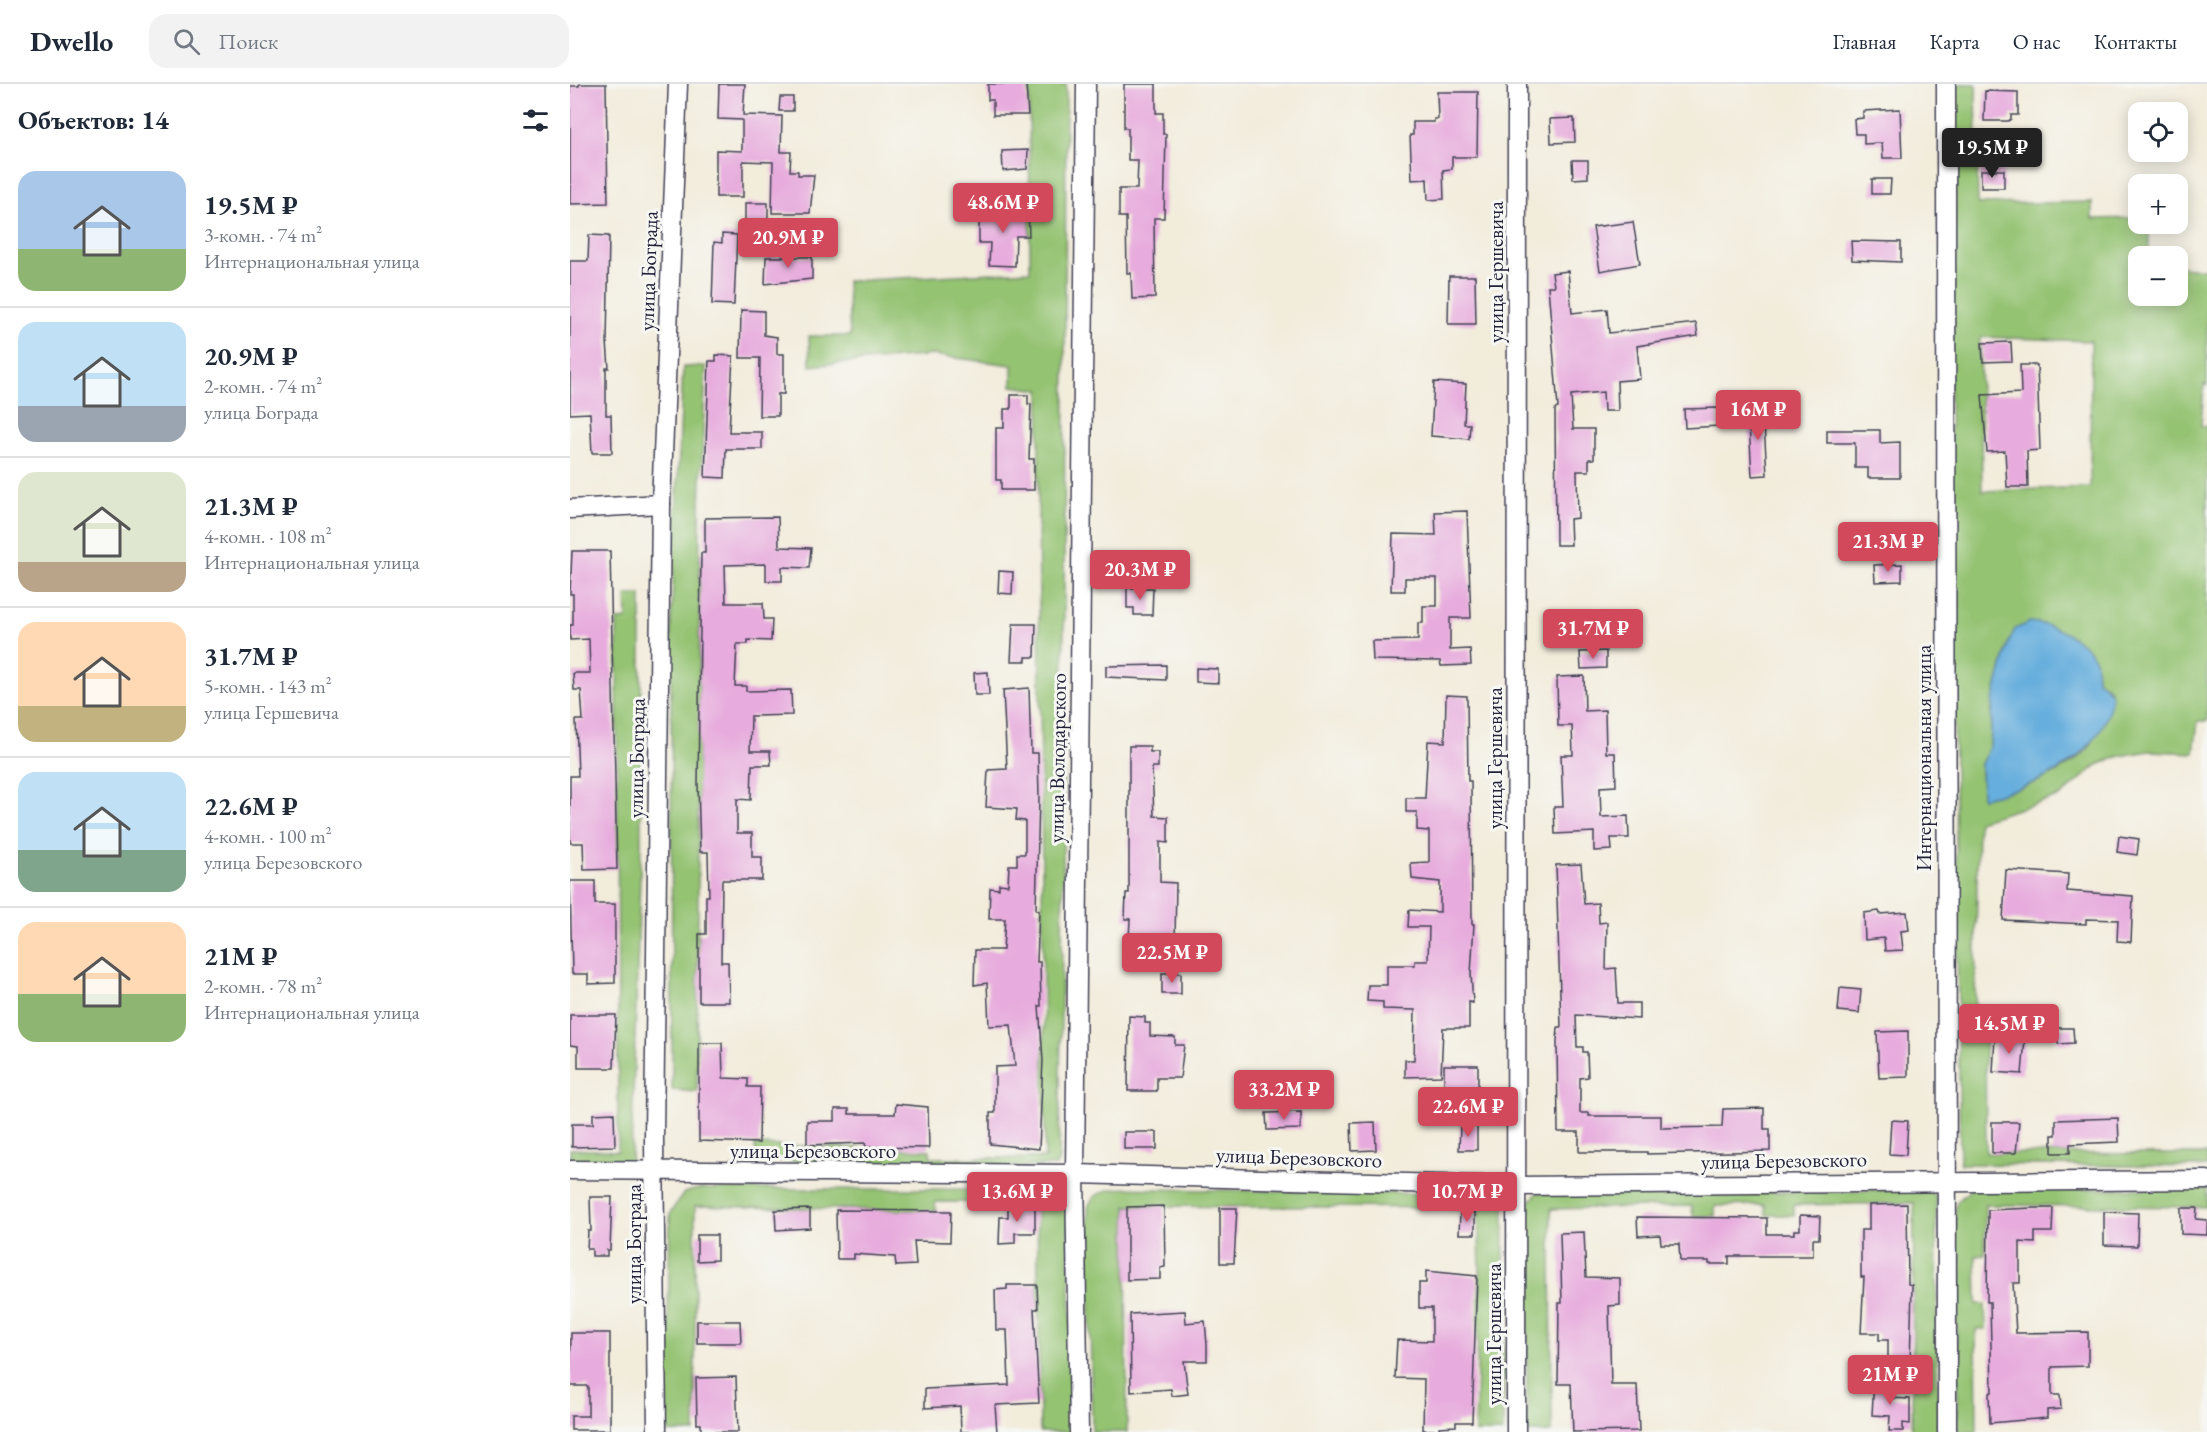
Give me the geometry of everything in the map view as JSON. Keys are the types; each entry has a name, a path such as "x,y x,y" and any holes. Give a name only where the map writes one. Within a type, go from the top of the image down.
{"street":[{"name":"улица Бограда","path":"657,1432 655,1172 661,504 678,84"},
{"name":"улица Володарского","path":"1079,1432 1075,1174 1086,84"},
{"name":"улица Гершевича","path":"1516,1432 1517,84"},
{"name":"Интернациональная улица","path":"1946,84 1947,1432"},
{"path":"570,509 661,504"},
{"name":"улица Березовского","path":"570,1170 1075,1174 1515,1186 1946,1180 2207,1180"}],"green space":[{"path":"1029,84 1066,84 1063,876 1059,1159 1056,1166 929,1169 756,1159 755,1145 930,1150 931,1158 1045,1158 1038,505 1040,390 1012,386 1012,365 932,355 810,366 809,336 850,336 847,281 1030,271"},
{"path":"1946,84 1976,84 1978,204 2092,202 2092,219 2128,218 2128,234 2149,234 2149,246 2128,246 2128,306 2188,306 2188,268 2207,269 2207,385 2204,385 2201,426 2207,426 2207,721 2198,721 2194,753 2150,751 2120,756 2097,765 2061,796 1978,821 1975,1013 1985,1037 1986,1153 2207,1154 2207,1167 1960,1164","holes":["1980,337 2091,341 2090,487 1982,491","2095,661 2097,680 2110,689 2097,730 2087,750 2052,775 1982,798 1981,764 1990,746 1993,701 2001,677"]},
{"path":"706,366 700,504 697,1092 672,1090 671,624 683,367"},
{"path":"626,595 641,595 641,844 631,1164 570,1162 570,1149 618,1151 617,620 627,619"},
{"path":"1127,1188 1497,1195 1504,1203 1503,1432 1475,1432 1480,1268 1478,1208 1126,1206 1127,1432 1092,1432 1088,1207 1099,1194 1107,1190"},
{"path":"1918,1188 1928,1190 1936,1197 1938,1432 1912,1432 1914,1203 1794,1205 1794,1215 1766,1215 1765,1205 1715,1206 1715,1216 1693,1216 1692,1206 1551,1209 1552,1432 1527,1432 1528,1210 1529,1202 1537,1193 1839,1192"},
{"path":"698,1189 1044,1189 1056,1194 1062,1198 1068,1210 1074,1432 1040,1432 1037,1203 935,1202 936,1211 695,1206 695,1432 666,1432 670,1213 684,1193"},
{"path":"1971,1189 2207,1189 2207,1207 1985,1205 1985,1255 1976,1256 1977,1304 1985,1304 1986,1329 1976,1329 1977,1432 1958,1432 1955,1209 1957,1202"}],"water":[{"path":"2030,622 2067,634 2091,653 2096,662 2097,680 2109,690 2110,707 2099,731 2088,747 2073,760 2057,771 2020,788 1982,798 1981,764 1990,746 1993,701 2008,644 2015,629"}],"building":[{"path":"579,84 606,84 608,203 570,204 570,86 579,86"},
{"path":"719,84 745,84 743,115 782,116 781,152 791,152 790,171 798,171 798,175 814,175 810,213 772,213 773,162 743,161 743,197 716,197 716,150 742,151 742,120 718,119"},
{"path":"988,84 1026,84 1028,115 993,115 993,100 988,100"},
{"path":"1124,84 1156,84 1156,113 1163,113 1163,134 1166,134 1164,218 1154,218 1155,298 1132,299 1131,273 1127,273 1126,217 1119,217 1119,189 1137,189 1138,160 1128,160 1128,128 1124,128"},
{"path":"1985,91 2018,92 2018,115 2011,115 2008,121 1984,121"},
{"path":"1437,92 1478,92 1477,157 1452,157 1452,169 1443,170 1444,199 1428,200 1427,179 1412,180 1410,135 1413,135 1413,122 1434,122 1434,119 1438,119"},
{"path":"780,97 793,97 793,111 779,111"},
{"path":"1900,109 1902,158 1883,158 1882,143 1864,144 1864,134 1855,134 1854,119 1863,118 1863,111"},
{"path":"1574,118 1575,142 1551,143 1550,119"},
{"path":"1028,150 1027,169 1003,171 1002,151"},
{"path":"1572,160 1588,160 1588,178 1573,179"},
{"path":"1981,170 2004,170 2004,188 1981,188"},
{"path":"1872,179 1891,179 1890,194 1872,194"},
{"path":"745,203 768,203 768,237 745,237"},
{"path":"1001,208 1028,209 1029,236 1016,236 1015,266 989,265 990,243 979,243 979,211 1001,213"},
{"path":"1633,222 1640,264 1600,271 1593,227"},
{"path":"722,234 737,235 734,305 712,304 714,242 722,243"},
{"path":"589,235 609,236 607,342 609,368 606,368 606,415 611,415 612,453 592,453 590,413 570,414 570,261 588,261"},
{"path":"1851,241 1901,242 1901,262 1852,260"},
{"path":"766,257 812,257 812,279 765,284"},
{"path":"1568,271 1572,313 1607,309 1609,333 1696,323 1698,336 1637,346 1640,379 1617,381 1618,411 1604,411 1603,392 1571,395 1573,429 1594,429 1594,459 1589,459 1589,471 1577,471 1578,518 1570,519 1571,545 1556,545 1555,409 1558,408 1548,286 1554,286 1552,273"},
{"path":"1449,276 1475,276 1476,324 1448,324"},
{"path":"741,310 764,311 764,335 777,337 777,354 784,354 784,394 778,394 778,416 759,416 760,358 740,358"},
{"path":"2011,342 2012,361 1983,362 1982,343"},
{"path":"716,355 733,356 729,432 762,432 762,449 726,449 725,478 705,477 709,361 716,361"},
{"path":"2020,365 2037,365 2040,450 2027,451 2028,487 2007,487 2005,451 1987,452 1982,395 2021,393"},
{"path":"1434,382 1466,384 1464,424 1470,424 1469,439 1431,436"},
{"path":"1011,395 1028,395 1028,404 1031,404 1029,459 1034,459 1034,490 1001,490 1001,480 996,480 996,428 1004,428 1004,409 1011,409"},
{"path":"1763,406 1767,475 1752,476 1748,407"},
{"path":"1718,408 1719,426 1685,428 1684,409"},
{"path":"1827,430 1880,430 1880,443 1900,442 1900,478 1868,478 1868,468 1855,468 1855,443 1827,443"},
{"path":"1467,511 1471,618 1450,618 1450,650 1470,649 1471,665 1441,666 1440,661 1373,660 1372,641 1418,640 1418,623 1423,623 1423,606 1437,606 1437,578 1405,578 1405,591 1391,591 1393,534 1436,535 1435,512"},
{"path":"778,517 779,547 811,548 809,568 782,567 782,581 766,581 766,564 725,565 726,603 763,603 764,619 772,619 771,641 748,640 748,644 737,644 735,686 746,686 746,691 791,690 792,715 751,716 750,751 770,751 771,765 752,765 751,800 737,799 737,833 752,833 752,857 762,857 762,880 722,880 721,962 728,962 729,1002 699,1002 699,934 706,934 706,896 709,896 708,852 700,852 698,785 701,553 705,553 705,518"},
{"path":"572,551 610,551 617,869 584,870 583,843 570,843 570,776 578,776 576,720 583,720 581,690 574,690 573,673 590,673 589,639 570,640 570,625 573,625 573,594 570,594"},
{"path":"1902,564 1902,581 1875,582 1874,565"},
{"path":"999,571 1013,572 1012,594 998,593"},
{"path":"1127,588 1153,588 1152,615 1134,615 1134,608 1127,608"},
{"path":"1579,616 1579,634 1557,635 1556,617"},
{"path":"1013,624 1036,624 1035,657 1026,657 1026,661 1011,661"},
{"path":"1606,651 1606,668 1581,669 1580,652"},
{"path":"1166,665 1166,680 1106,677 1106,666"},
{"path":"1196,668 1218,669 1218,683 1196,682"},
{"path":"988,672 989,695 975,695 974,673"},
{"path":"1584,676 1585,711 1605,710 1606,753 1615,753 1616,786 1600,787 1601,817 1628,816 1629,838 1611,838 1612,850 1594,851 1594,832 1555,834 1554,807 1563,807 1561,755 1573,755 1572,726 1558,726 1557,677"},
{"path":"1029,688 1031,753 1038,753 1039,799 1036,910 1039,910 1037,962 1040,962 1041,1006 1039,1006 1043,1060 1039,1149 990,1144 990,1113 995,1113 995,1067 1015,1066 1011,1025 989,1026 987,983 974,985 975,950 1003,950 1005,919 989,919 990,888 999,889 999,884 1008,885 1009,865 1017,865 1017,854 1025,854 1025,821 1016,820 1017,809 986,807 988,770 1007,769 1003,690"},
{"path":"1446,695 1467,696 1468,781 1471,781 1472,924 1474,924 1471,974 1473,1003 1469,1002 1469,1028 1443,1028 1441,1076 1405,1077 1405,1060 1414,1060 1415,1010 1383,1009 1383,1002 1367,1001 1368,985 1387,985 1387,965 1415,965 1415,961 1428,961 1429,927 1408,927 1409,910 1440,912 1440,882 1412,879 1411,863 1429,862 1429,831 1417,830 1417,812 1406,812 1406,798 1425,798 1428,741 1445,742"},
{"path":"1129,746 1150,746 1150,752 1158,752 1158,767 1152,767 1154,816 1168,817 1168,843 1160,842 1160,882 1176,883 1175,942 1129,940 1130,919 1125,919 1126,893 1129,893"},
{"path":"2119,836 2139,839 2137,855 2117,852"},
{"path":"1581,864 1584,904 1598,903 1599,923 1607,922 1606,969 1616,968 1618,1003 1639,1003 1639,1019 1576,1015 1577,1047 1583,1047 1583,1052 1587,1052 1588,1077 1580,1078 1580,1113 1589,1113 1589,1116 1661,1116 1661,1128 1722,1127 1723,1109 1764,1108 1764,1129 1770,1129 1770,1151 1647,1154 1647,1152 1579,1152 1579,1132 1558,1132 1557,1041 1558,1027 1561,1027 1556,865"},
{"path":"2006,870 2068,874 2067,891 2133,896 2131,942 2117,941 2118,920 2086,919 2086,924 2003,920"},
{"path":"570,881 595,881 595,904 615,904 615,983 588,984 588,974 572,974"},
{"path":"1879,911 1880,914 1907,912 1909,930 1901,931 1903,950 1885,951 1884,938 1865,940 1864,913"},
{"path":"1162,973 1181,973 1181,994 1162,994"},
{"path":"1840,988 1861,990 1859,1013 1838,1011"},
{"path":"570,1015 616,1015 614,1068 578,1068 578,1046 570,1045"},
{"path":"1129,1016 1145,1017 1145,1023 1150,1023 1150,1036 1175,1037 1175,1045 1184,1045 1180,1078 1157,1078 1157,1091 1128,1091"},
{"path":"2057,1028 2073,1028 2074,1043 2058,1044"},
{"path":"1908,1031 1908,1077 1879,1078 1877,1032"},
{"path":"1995,1037 2025,1039 2022,1074 1993,1072"},
{"path":"699,1043 722,1043 723,1078 748,1079 748,1087 760,1087 759,1143 699,1141"},
{"path":"1444,1065 1478,1065 1478,1090 1444,1089"},
{"path":"896,1104 928,1107 929,1148 866,1147 865,1143 807,1145 807,1121 835,1121 835,1109 849,1109 849,1114 895,1114"},
{"path":"1301,1112 1301,1129 1267,1130 1266,1113"},
{"path":"614,1113 615,1146 572,1147 572,1124 593,1124 593,1114"},
{"path":"2118,1118 2119,1142 2070,1144 2070,1153 2052,1153 2052,1135 2056,1135 2056,1120"},
{"path":"1891,1120 1908,1121 1906,1155 1889,1154"},
{"path":"1375,1122 1376,1150 1352,1151 1351,1123"},
{"path":"1992,1122 2019,1122 2016,1153 1992,1153"},
{"path":"1460,1126 1477,1126 1477,1150 1459,1150"},
{"path":"1124,1132 1157,1132 1157,1149 1124,1149"},
{"path":"590,1197 612,1197 610,1250 607,1250 607,1256 592,1256 592,1249 587,1249 588,1231 591,1231"},
{"path":"1907,1204 1908,1284 1912,1285 1910,1366 1888,1367 1888,1340 1879,1340 1879,1333 1861,1333 1864,1277 1861,1277 1861,1230 1869,1230 1869,1205"},
{"path":"1008,1205 1035,1205 1035,1233 1015,1233 1015,1243 999,1244 1000,1217 1008,1217"},
{"path":"1164,1206 1165,1267 1160,1268 1160,1279 1127,1280 1127,1207"},
{"path":"1220,1208 1237,1208 1234,1263 1220,1263"},
{"path":"2053,1208 2052,1232 2035,1232 2035,1243 2020,1242 2020,1283 2013,1283 2016,1333 2088,1332 2088,1366 2052,1367 2052,1395 2060,1395 2061,1409 2047,1410 2047,1418 1990,1423 1989,1393 1992,1392 1990,1302 1987,1302 1988,1210"},
{"path":"2181,1208 2197,1208 2196,1219 2207,1220 2207,1235 2181,1234"},
{"path":"810,1209 810,1228 776,1230 775,1210"},
{"path":"836,1210 951,1211 950,1242 914,1241 916,1265 896,1266 895,1257 854,1254 854,1259 837,1259"},
{"path":"1460,1212 1475,1212 1475,1234 1459,1234"},
{"path":"2104,1212 2138,1213 2137,1246 2104,1245"},
{"path":"1800,1215 1820,1216 1819,1239 1813,1239 1813,1256 1729,1256 1729,1264 1680,1261 1679,1244 1661,1244 1660,1235 1638,1236 1637,1217 1767,1218 1767,1234 1794,1234 1794,1230 1800,1230"},
{"path":"1584,1232 1586,1277 1620,1278 1620,1305 1609,1306 1611,1385 1637,1385 1639,1431 1573,1432 1571,1384 1558,1384 1559,1303 1562,1303 1560,1233"},
{"path":"697,1235 717,1235 717,1260 697,1261"},
{"path":"1426,1271 1477,1276 1472,1422 1456,1422 1456,1426 1439,1427 1439,1430 1423,1430 1424,1379 1395,1378 1397,1340 1432,1341 1432,1308 1419,1308 1419,1283 1426,1283"},
{"path":"1007,1285 1037,1285 1038,1309 1034,1309 1039,1403 995,1405 997,1432 961,1432 960,1406 925,1408 925,1389 1009,1385 1007,1330 996,1330 995,1290 1007,1289"},
{"path":"1185,1311 1186,1323 1205,1321 1207,1345 1207,1361 1184,1361 1188,1394 1172,1396 1171,1389 1131,1392 1130,1314"},
{"path":"697,1321 740,1321 741,1343 697,1343"},
{"path":"571,1333 610,1333 610,1430 571,1430 571,1416 588,1416 588,1386 570,1386"},
{"path":"736,1377 738,1432 701,1432 701,1424 697,1424 696,1378"},
{"path":"1874,1379 1889,1379 1889,1398 1910,1399 1910,1424 1903,1423 1903,1431 1889,1431 1890,1416 1872,1415"}]}
